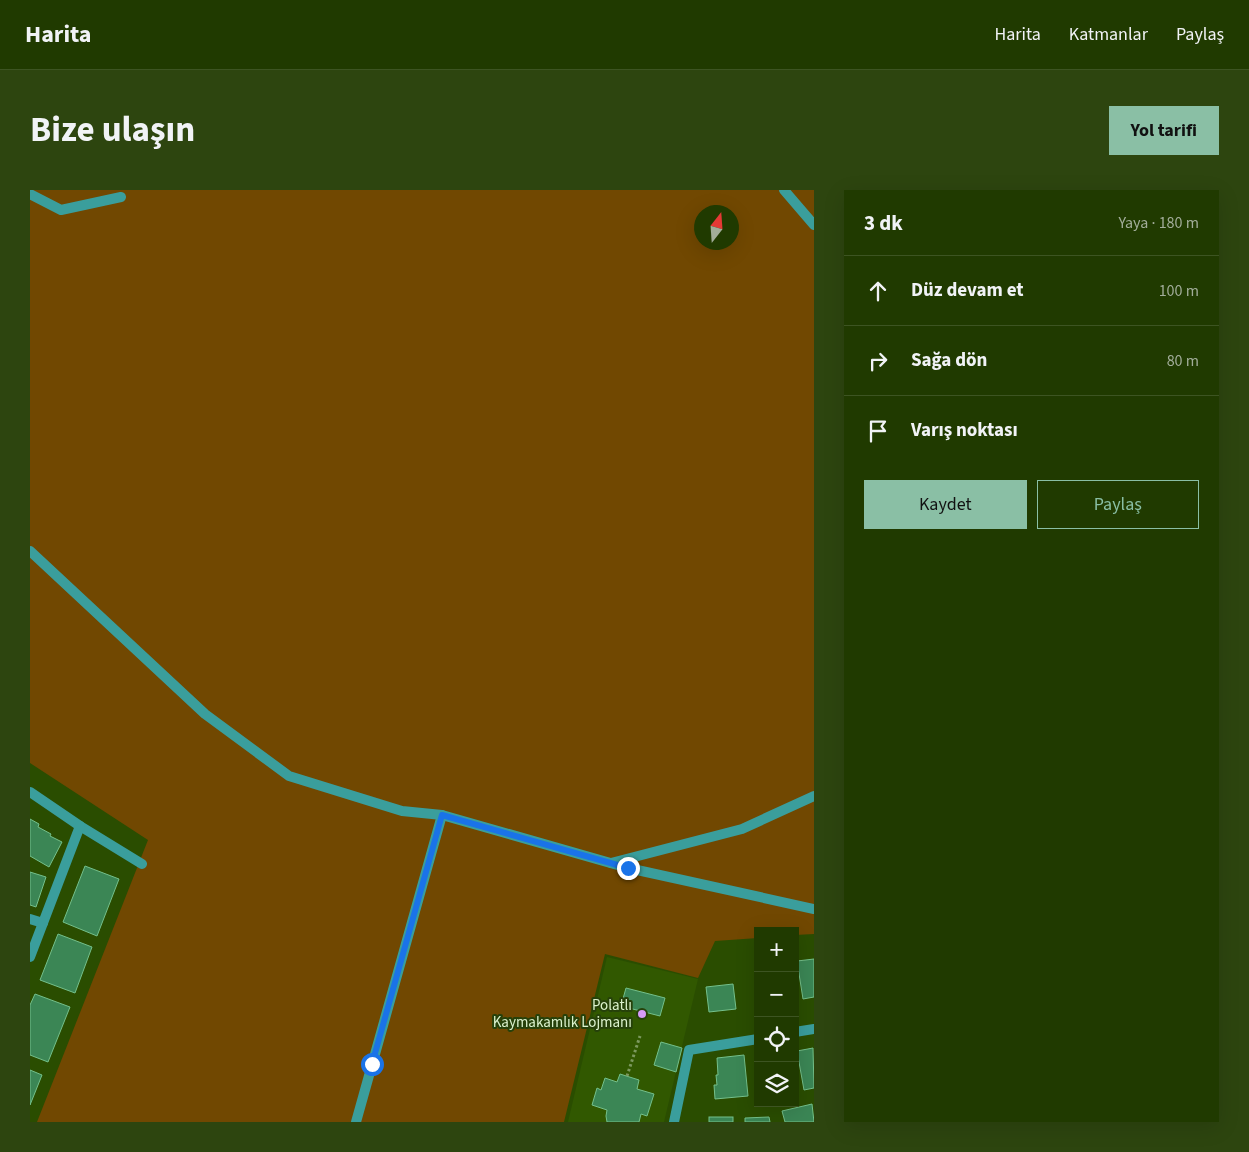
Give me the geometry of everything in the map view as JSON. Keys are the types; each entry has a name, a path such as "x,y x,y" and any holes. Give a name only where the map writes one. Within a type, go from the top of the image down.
{"street":[{"path":"784,190 814,225"},
{"path":"30,194 61,210 121,197"},
{"path":"30,551 205,714 289,776 402,811 442,815 610,863 814,908"},
{"path":"30,792 80,826 142,864"},
{"path":"610,863 742,829 814,796"},
{"path":"356,1122 442,815"},
{"path":"30,957 80,826"},
{"path":"30,919 43,923"},
{"path":"799,1031 814,1029"},
{"path":"674,1122 689,1050 754,1039"}],"path":[{"path":"628,1076 640,1036"}],"shaded area":[{"path":"30,190 814,190 814,934 799,935 799,927 754,927 754,938 715,941 698,978 605,954 564,1122 37,1122 148,840 30,763"},
{"name":"Polatlı Kaymakamlık Lojmanı","path":"607,957 698,979 664,1122 568,1122"}],"building":[{"path":"30,819 39,824 38,827 51,834 50,836 62,842 49,867 30,856"},
{"path":"85,866 119,879 97,936 63,922"},
{"path":"30,872 46,877 36,907 30,905"},
{"path":"58,934 92,947 75,993 40,980"},
{"path":"814,959 814,997 803,999 799,961"},
{"path":"733,984 736,1009 709,1012 706,987"},
{"path":"626,988 665,998 660,1016 621,1006"},
{"path":"35,994 70,1007 48,1062 30,1055 30,1005"},
{"path":"661,1042 682,1048 676,1072 654,1065"},
{"path":"813,1048 814,1088 804,1090 799,1051"},
{"path":"744,1055 748,1096 715,1099 714,1085 717,1085 716,1075 718,1075 717,1058"},
{"path":"30,1070 42,1075 30,1105"},
{"name":"Polatlı Kaymakamlık Lojmanı","path":"620,1074 639,1080 637,1089 654,1094 647,1116 641,1114 639,1122 607,1122 607,1110 592,1105 597,1088 601,1090 605,1078 617,1082"},
{"path":"812,1104 814,1122 785,1122 782,1111"},
{"path":"709,1117 733,1117 733,1122 709,1122"},
{"path":"769,1117 770,1122 745,1122 745,1118"}],"place":[{"name":"Polatlı Kaymakamlık Lojmanı","path":"642,1014"}],"route":[{"path":"372,1064 442,815 628,868"}]}
